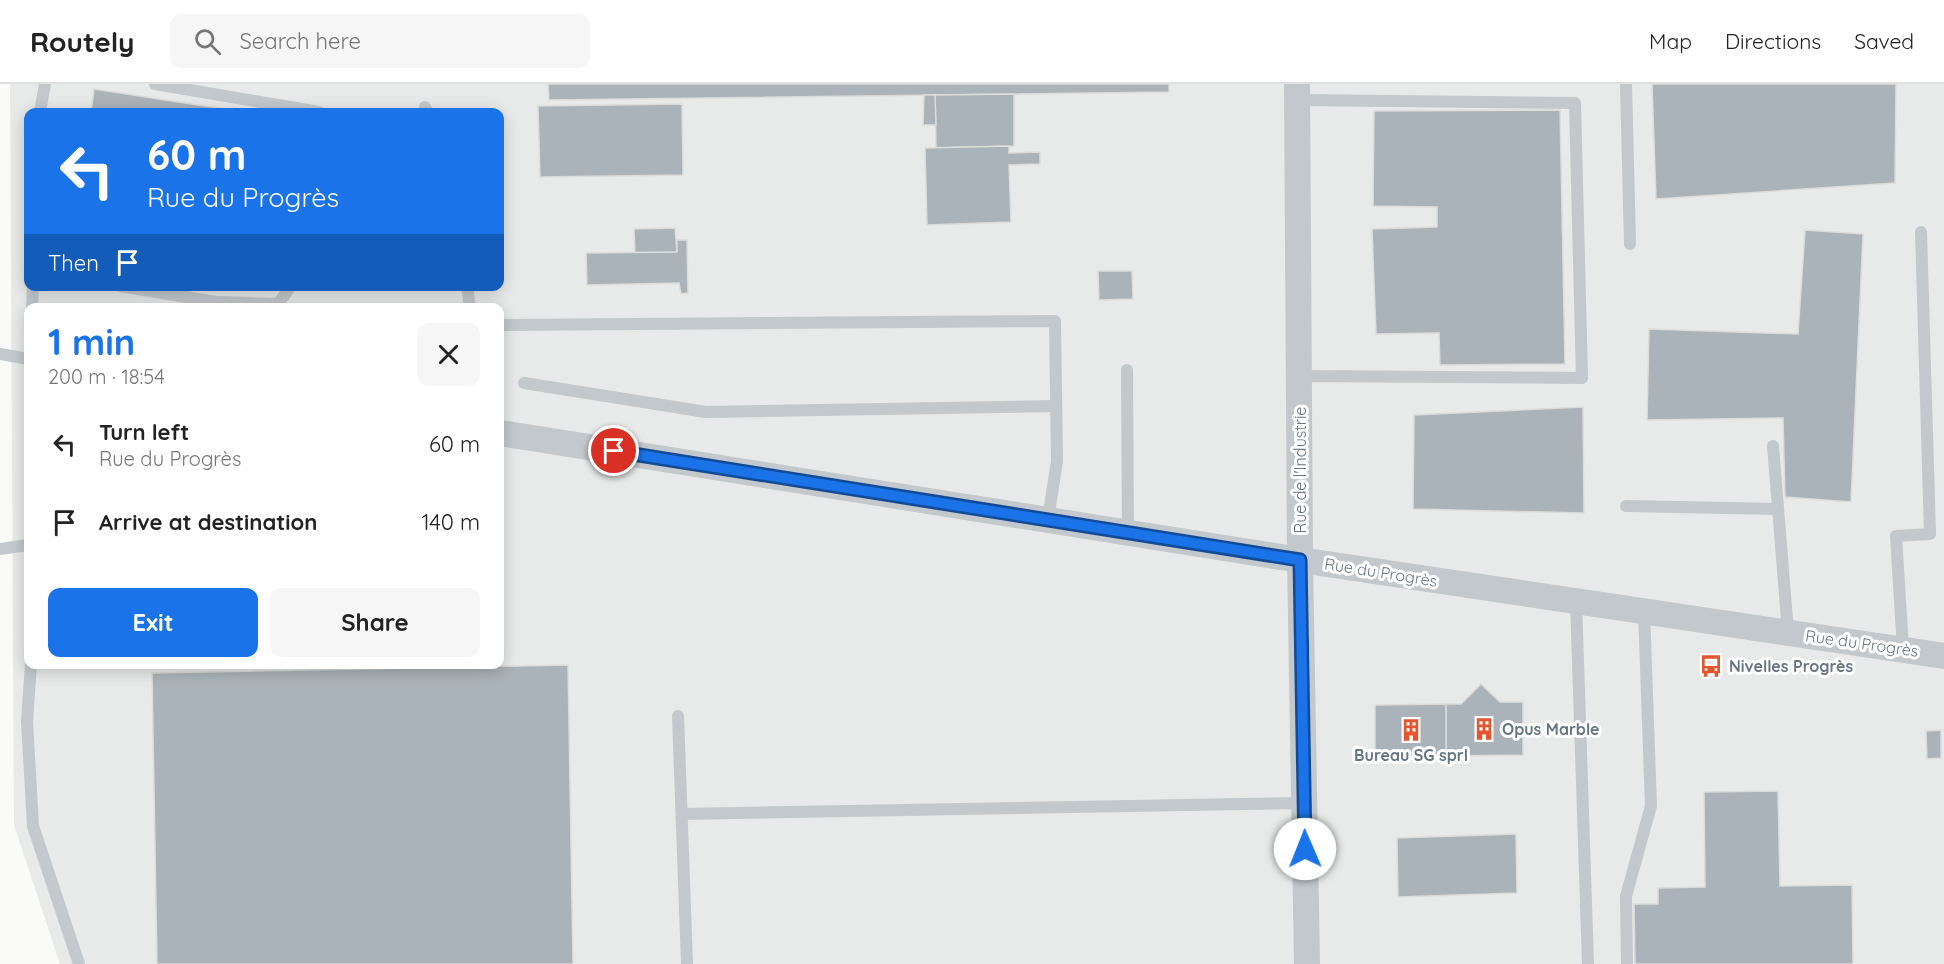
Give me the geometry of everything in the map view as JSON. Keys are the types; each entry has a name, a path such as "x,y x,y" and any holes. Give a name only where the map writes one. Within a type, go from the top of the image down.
{"street":[{"name":"Rue de l'Industrie","path":"1297,92 1300,560 1307,964"},
{"name":"Rue du Progrès","path":"504,433 1300,560 1944,656"}],"lane":[{"path":"41,108 45,84"},
{"path":"155,84 296,108"},
{"path":"1626,84 1630,244"},
{"path":"1297,92 1575,103 1582,378 1299,376"},
{"path":"1903,650 1896,536 1930,534 1921,232"},
{"path":"150,291 216,302 247,303"},
{"path":"504,325 1055,321 1057,461 1048,519"},
{"path":"0,354 24,358"},
{"path":"1126,370 1128,532"},
{"path":"524,383 706,412 1056,406"},
{"path":"1773,446 1788,632"},
{"path":"1626,506 1778,509"},
{"path":"0,549 24,546"},
{"path":"1576,601 1588,964"},
{"path":"1627,964 1626,896 1651,806 1644,611"},
{"path":"31,669 27,721 33,826 79,964"},
{"path":"678,716 687,964"},
{"path":"682,814 1304,803"}],"shaded area":[{"path":"10,84 1944,84 1944,964 60,964 14,825"}],"building":[{"path":"548,84 1169,84 1169,92 549,100"},
{"path":"1652,84 1896,84 1895,183 1656,199"},
{"path":"94,89 218,108 92,108"},
{"path":"1014,94 1014,146 936,148 935,95"},
{"path":"924,95 935,95 936,125 923,125"},
{"path":"682,104 683,175 540,177 538,106"},
{"path":"1560,110 1565,364 1440,365 1439,333 1376,334 1372,229 1437,227 1437,207 1373,206 1374,111"},
{"path":"1009,146 1009,153 1040,152 1040,164 1009,165 1011,222 927,225 925,148"},
{"path":"675,228 677,252 635,253 634,229"},
{"path":"1805,230 1863,234 1851,502 1785,497 1783,418 1647,420 1649,329 1798,334"},
{"path":"677,240 687,240 688,293 681,294 679,283 587,285 586,253 677,252"},
{"path":"1098,271 1132,271 1133,299 1099,300"},
{"path":"1583,407 1584,513 1413,509 1414,415"},
{"path":"568,665 573,964 157,964 152,673 504,669 504,666"},
{"name":"Opus Marble","path":"1481,684 1500,702 1523,702 1523,755 1446,756 1446,704 1461,704"},
{"name":"Bureau SG sprl","path":"1446,704 1446,756 1375,756 1375,705"},
{"path":"1941,730 1941,758 1927,759 1926,731"},
{"path":"1778,791 1780,886 1852,885 1853,964 1635,964 1634,904 1658,904 1658,888 1705,887 1704,792"},
{"path":"1516,834 1517,893 1398,897 1397,838"}],"place":[{"name":"Nivelles Progrès","path":"1711,666"},
{"name":"Opus Marble","path":"1484,729"},
{"name":"Bureau SG sprl","path":"1411,730"}],"route":[{"path":"614,451 1300,560 1305,849"}]}
